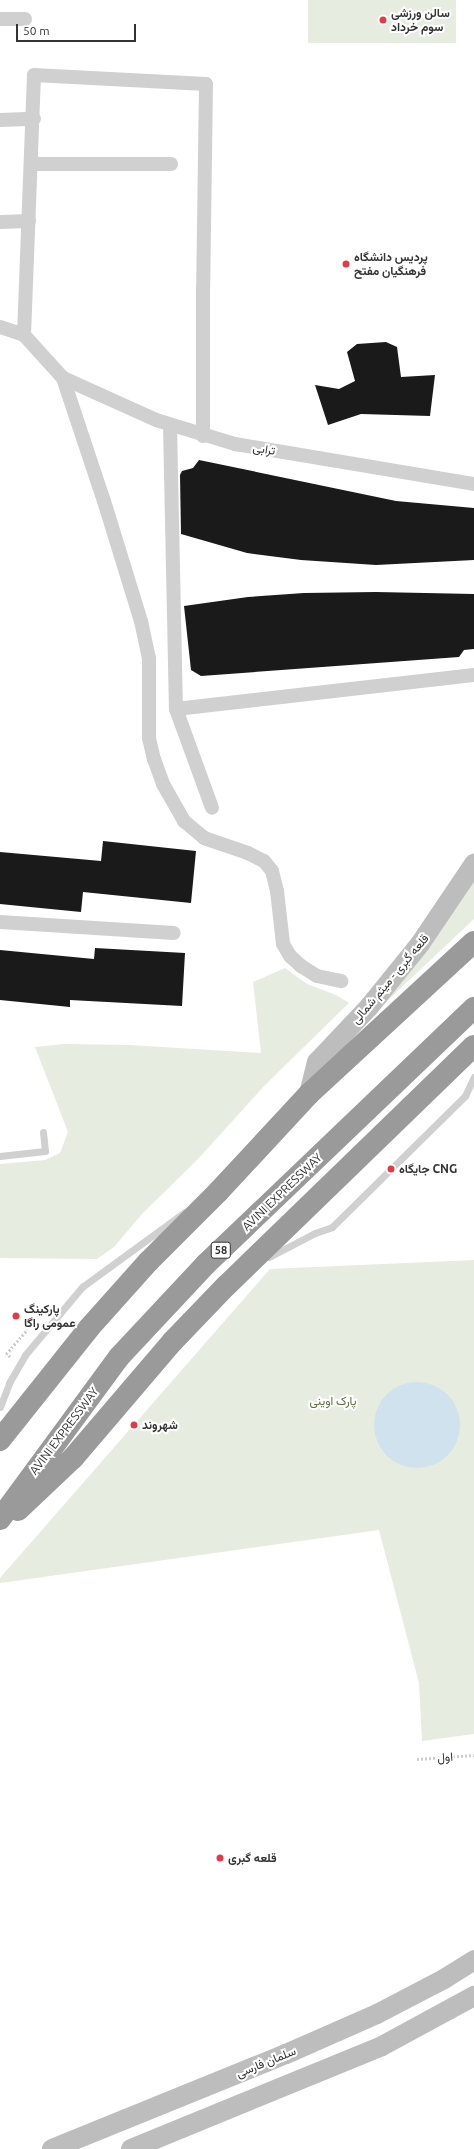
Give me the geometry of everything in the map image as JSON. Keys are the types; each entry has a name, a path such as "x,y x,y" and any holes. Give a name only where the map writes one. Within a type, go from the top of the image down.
{"highway":[{"path":"0,1440 89,1328 149,1261 218,1192 309,1094 474,942"},
{"name":"AVINI EXPRESSWAY","path":"0,1519 119,1357 206,1264 474,1008"},
{"path":"0,1527 73,1458 173,1341 226,1286 474,1046"}],"main road":[{"name":"قلعه گبری - میثم شمالی","path":"309,1094 317,1062 369,1007 420,944 474,864"},
{"name":"سلمان فارسی","path":"52,2149 286,2054 377,2014 444,1979 474,1960"},
{"path":"131,2149 382,2046 474,1996"}],"street":[{"path":"0,19 25,19"},
{"path":"24,335 34,119 34,75 206,84 203,287 203,436"},
{"path":"0,120 34,119"},
{"path":"31,164 171,164"},
{"path":"0,222 29,221"},
{"path":"0,327 24,335 63,378 104,501 140,621 149,658 149,738 154,759 163,784 184,821 204,838 248,853 264,861 272,871 274,878 277,891 283,944 290,956 301,966 317,976 341,981"},
{"name":"ترابی","path":"63,378 170,425 203,436 235,444 474,484"},
{"path":"170,425 176,709 212,808"},
{"path":"176,709 474,675"},
{"path":"0,922 174,933"}],"lane":[{"path":"226,1286 278,1252 315,1233 332,1227 465,1096 474,1077"},
{"path":"0,1156 45,1151 43,1132"},
{"path":"0,1407 9,1383 25,1355 82,1287 179,1216 218,1192"}],"path":[{"path":"6,1354 27,1330"},
{"name":"اول","path":"417,1759 474,1755"}],"green space":[{"name":"سالن ورزشی سوم خرداد","path":"308,0 456,0 456,43 308,43"},
{"path":"474,879 474,919 370,1017"},
{"path":"285,968 307,984 336,995 349,1003 265,1085 198,1159 142,1214 114,1247 97,1259 0,1258 0,1164 45,1160 60,1153 68,1132 35,1047 64,1044 129,1045 261,1053 253,982"},
{"name":"پارک اوینی","path":"474,1260 474,1734 422,1741 419,1683 379,1530 0,1583 0,1578 270,1269"}],"water":[{"path":"417,1382 433,1385 441,1389 453,1401 457,1409 460,1425 457,1441 453,1449 441,1461 433,1465 417,1468 401,1465 393,1461 381,1449 377,1441 374,1425 377,1409 381,1401 393,1389 401,1385"}],"building":[{"path":"386,342 397,347 401,377 435,375 430,416 361,414 328,425 315,385 339,389 355,381 347,352 357,344"},
{"path":"199,460 396,501 474,508 474,560 376,565 301,560 247,553 181,534 180,475 182,471 193,468"},
{"path":"376,592 474,594 474,649 464,650 459,657 201,676 191,670 184,606 248,597 304,593"},
{"path":"103,841 196,851 191,903 83,892 81,912 0,904 0,852 101,861"},
{"path":"95,948 185,953 182,1006 70,1000 70,1007 0,1000 0,950 94,959"}],"place":[{"name":"سالن ورزشی سوم خرداد","path":"383,20"},
{"name":"پردیس دانشگاه فرهنگیان مفتح","path":"346,264"},
{"name":"جایگاه CNG","path":"391,1169"},
{"name":"پارکینگ عمومی راگا","path":"16,1316"},
{"name":"شهروند","path":"134,1425"},
{"name":"قلعه گبری","path":"220,1858"}]}
